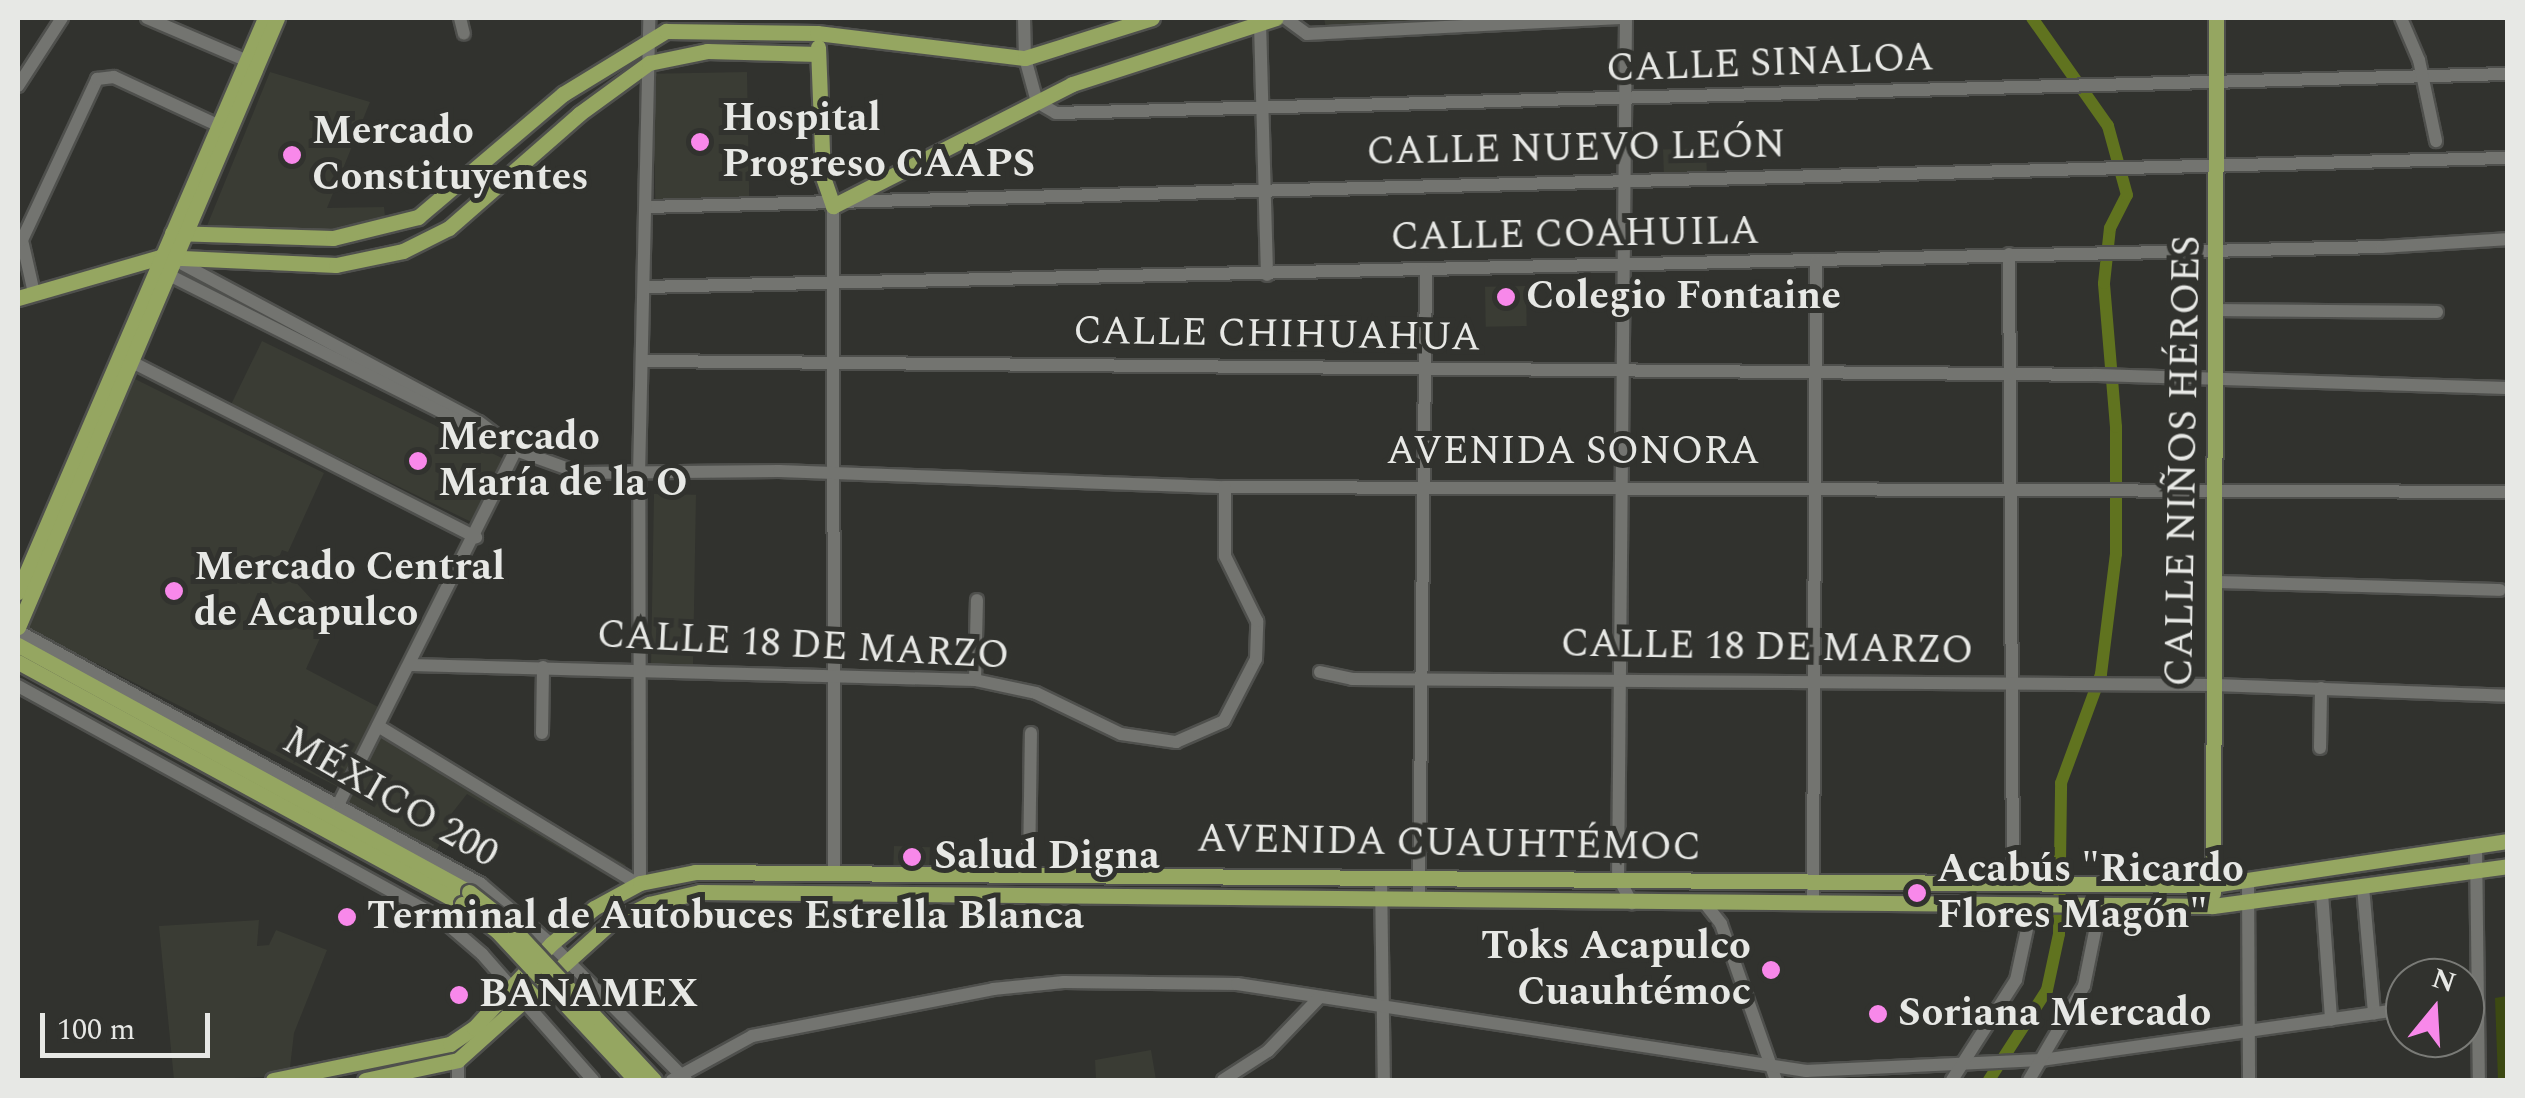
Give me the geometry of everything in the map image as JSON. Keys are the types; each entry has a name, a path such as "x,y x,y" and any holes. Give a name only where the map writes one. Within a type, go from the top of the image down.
{"main road":[{"path":"18,630 125,358 251,62 265,18"},
{"path":"251,62 277,18"},
{"path":"179,232 334,238 418,217 563,94 649,38 682,28 817,33 1024,58 1152,18"},
{"path":"817,33 823,177 833,206 1072,84 1276,18"},
{"name":"CALLE NIÑOS HÉROES","path":"2213,906 2220,86 2216,18"},
{"path":"26,295 132,263 355,262 428,241 649,62 707,51 818,54"},
{"path":"418,217 428,241"},
{"path":"243,236 244,264"},
{"path":"18,592 125,358"},
{"name":"MÉXICO 200","path":"19,655 507,922 654,1080"},
{"name":"AVENIDA CUAUHTÉMOC","path":"272,1080 450,1044 474,1028 551,944 639,884 695,872 834,870 2213,884 2508,841"},
{"name":"AVENIDA CUAUHTÉMOC","path":"458,1060 567,960 628,912 700,892 2213,906 2508,866"},
{"name":"MÉXICO 200","path":"465,898 636,1080"},
{"path":"365,1080 458,1060"}],"street":[{"path":"18,86 60,18"},
{"path":"148,18 251,62"},
{"path":"460,18 464,34"},
{"path":"639,884 639,475 645,362 649,18"},
{"path":"1024,18 1024,58 1037,102"},
{"path":"1284,18 1307,34 1623,18 1618,877 1632,903"},
{"path":"2401,18 2423,76 2436,141"},
{"path":"1260,23 1267,275"},
{"name":"CALLE SINALOA","path":"1037,102 1056,114 1264,111 2220,86 2508,74"},
{"path":"26,295 22,240 97,79 114,77 224,128"},
{"name":"CALLE NUEVO LEÓN","path":"646,207 833,206 1265,188 2508,158"},
{"path":"833,206 834,870"},
{"name":"CALLE COAHUILA","path":"644,288 2218,251 2508,239"},
{"path":"2010,254 2013,881"},
{"path":"1813,903 1816,261"},
{"name":"AVENIDA SONORA","path":"164,265 510,446 580,474 778,470 833,476 1224,486 1423,483 2508,492"},
{"path":"1419,898 1426,271"},
{"path":"2217,310 2437,312"},
{"path":"125,358 476,537"},
{"name":"CALLE CHIHUAHUA","path":"645,362 1816,376 2128,375 2508,388"},
{"path":"338,803 476,537 510,446"},
{"name":"CALLE 18 DE MARZO","path":"411,665 639,668 975,680 1010,684 1147,740 1176,742 1224,721 1256,659 1259,634 1228,572 1224,486"},
{"path":"2216,582 2500,590"},
{"path":"975,680 978,600"},
{"name":"MÉXICO 200","path":"18,630 480,884 551,944 679,1078"},
{"path":"542,734 543,667"},
{"name":"CALLE 18 DE MARZO","path":"1320,672 1421,680 1618,678 2214,685 2508,696"},
{"name":"MÉXICO 200","path":"18,686 439,917 593,1080"},
{"path":"2320,748 2321,688"},
{"path":"378,726 639,884"},
{"path":"1029,872 1031,733"},
{"path":"2472,958 2476,846"},
{"path":"1381,877 1384,1080"},
{"path":"2248,880 2249,1080"},
{"path":"2363,887 2374,1014"},
{"path":"2322,893 2331,1020"},
{"path":"1704,902 1721,924 1775,1074"},
{"path":"1952,1080 2016,980 2038,906"},
{"path":"2029,1080 2036,1061 2084,986 2100,907"},
{"path":"679,1078 752,1036 993,989 1187,978 1775,1074 2036,1061 2385,1012"},
{"path":"1223,1080 1268,1051 1320,997"},
{"path":"458,1060 458,1080"}],"shaded area":[{"path":"1324,18 1447,18 1448,22 1326,29"},
{"name":"Mercado Constituyentes","path":"270,72 370,102 327,208 384,207 386,226 330,237 204,233"},
{"name":"Hospital Progreso CAAPS","path":"747,72 749,202 655,204 653,74"},
{"path":"1706,148 1707,178 1664,179 1663,150"},
{"name":"Colegio Fontaine","path":"1526,286 1527,326 1486,327 1485,287"},
{"path":"262,341 506,460 474,524 231,405"},
{"name":"Mercado Central de Acapulco","path":"135,379 324,473 288,552 282,550 277,562 329,618 306,669 382,709 340,788 27,628"},
{"path":"654,494 696,495 693,667 651,666"},
{"path":"389,729 626,865 614,880 467,794 448,818 452,821 434,855 342,802 374,741"},
{"name":"Salud Digna","path":"894,846 930,847 929,867 893,866"},
{"path":"259,920 257,946 269,945 276,930 327,950 294,1033 289,1076 174,1080 159,926"},
{"path":"1151,1050 1156,1080 1096,1079 1095,1060"}],"green space":[{"path":"2507,996 2507,1080 2498,1080 2495,998"}],"waterway":[{"path":"1989,1080 2047,990 2059,934 2061,783 2101,674 2116,554 2116,427 2104,283 2110,228 2127,195 2108,126 2032,18"}],"place":[{"name":"Hospital Progreso CAAPS","path":"700,142"},
{"name":"Mercado Constituyentes","path":"292,155"},
{"name":"Colegio Fontaine","path":"1506,297"},
{"name":"Mercado María de la O","path":"418,461"},
{"name":"Mercado Central de Acapulco","path":"174,591"},
{"name":"Salud Digna","path":"912,857"},
{"name":"Acabús \"Ricardo Flores Magón\"","path":"1917,893"},
{"name":"Terminal de Autobuces Estrella Blanca","path":"347,917"},
{"name":"Toks Acapulco Cuauhtémoc","path":"1771,970"},
{"name":"BANAMEX","path":"459,995"},
{"name":"Soriana Mercado","path":"1878,1014"}]}
